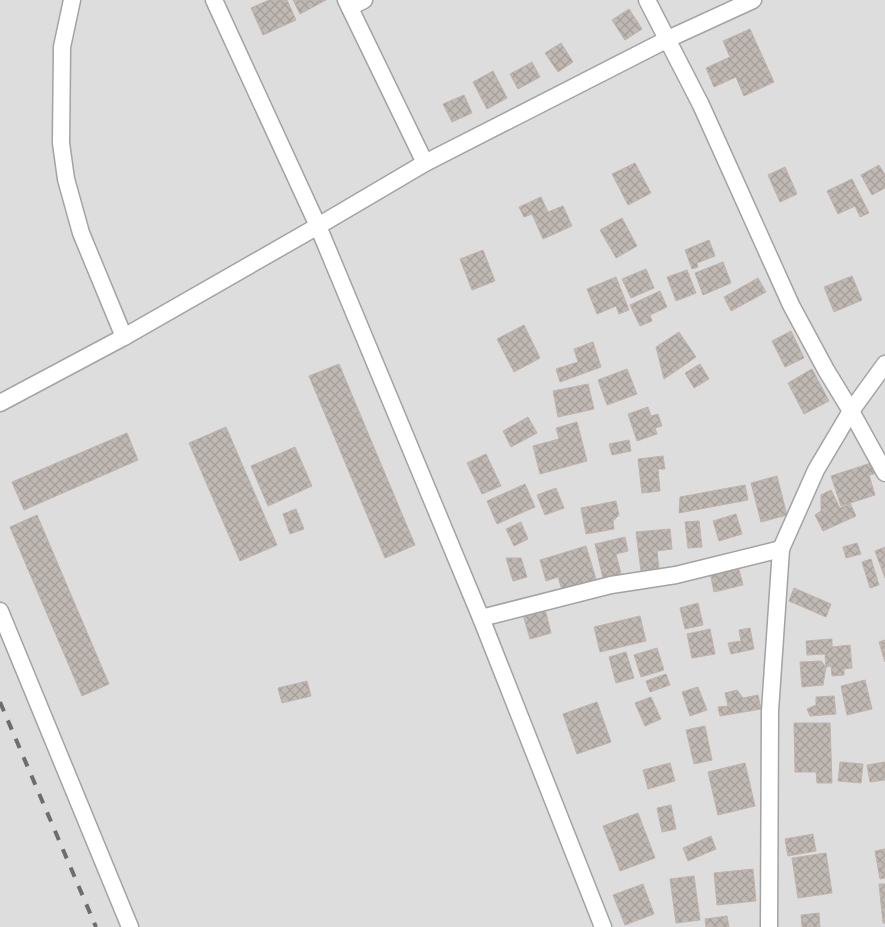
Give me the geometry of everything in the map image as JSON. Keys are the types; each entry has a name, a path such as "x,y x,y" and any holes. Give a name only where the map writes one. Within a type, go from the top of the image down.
{"street":[{"path":"72,0 62,47 61,143 66,179 81,233 124,336"},
{"path":"214,0 318,226 481,618 603,927"},
{"path":"647,0 701,105 791,305 885,472"},
{"path":"0,403 124,336 318,226 425,162 668,39 752,0"},
{"path":"353,2 425,162"},
{"path":"769,927 770,711 781,549 816,470 851,411 885,364"},
{"path":"481,618 611,585 676,574 781,549"},
{"path":"0,612 130,927"}],"shaded area":[{"path":"0,0 885,0 885,927 0,927"}],"building":[{"path":"269,0 287,0 296,20 263,35 251,8"},
{"path":"293,0 326,0 300,14"},
{"path":"629,9 642,29 625,40 612,20"},
{"path":"750,29 774,82 744,96 736,77 714,87 706,68 730,57 723,41"},
{"path":"561,43 573,62 558,72 545,53"},
{"path":"532,62 540,77 518,89 510,74"},
{"path":"493,71 507,98 487,109 473,82"},
{"path":"464,95 472,113 452,122 443,104"},
{"path":"635,163 651,193 628,205 612,174"},
{"path":"879,165 885,175 885,188 872,195 861,175"},
{"path":"785,167 797,194 780,202 768,175"},
{"path":"852,179 869,213 860,217 855,206 838,214 827,191"},
{"path":"541,197 548,212 563,206 572,226 543,239 532,214 524,217 519,207"},
{"path":"622,218 637,246 616,258 600,230"},
{"path":"709,240 715,256 697,263 698,267 692,269 685,250"},
{"path":"483,250 495,281 472,290 460,259"},
{"path":"723,262 731,283 703,295 695,273"},
{"path":"646,269 654,288 631,298 622,279"},
{"path":"687,270 696,293 676,301 667,277"},
{"path":"852,276 862,300 834,312 824,287"},
{"path":"616,277 629,310 619,314 616,306 597,314 587,289"},
{"path":"758,278 766,292 731,311 724,297"},
{"path":"660,291 667,307 650,315 652,321 640,326 630,305"},
{"path":"524,325 540,358 514,372 497,339"},
{"path":"791,331 804,358 785,367 772,341"},
{"path":"679,332 696,357 664,379 656,347"},
{"path":"593,342 601,367 560,382 556,369 578,362 574,349"},
{"path":"339,364 415,545 385,558 309,376"},
{"path":"700,364 709,379 694,388 685,373"},
{"path":"627,369 637,394 607,405 598,380"},
{"path":"812,369 829,401 804,414 788,383"},
{"path":"588,384 594,409 558,417 553,391"},
{"path":"648,407 651,416 658,414 662,426 655,428 657,434 637,441 628,414"},
{"path":"528,417 537,433 511,447 503,431"},
{"path":"577,422 587,461 540,474 533,446 559,439 556,428"},
{"path":"226,427 277,545 240,561 189,443"},
{"path":"127,433 138,460 24,510 12,482"},
{"path":"629,440 631,451 612,455 609,444"},
{"path":"295,447 312,486 268,506 251,466"},
{"path":"486,454 501,486 482,494 467,463"},
{"path":"663,456 665,469 658,469 660,491 642,493 638,459"},
{"path":"871,463 874,474 869,475 875,495 841,506 831,476"},
{"path":"777,476 787,515 761,522 751,483"},
{"path":"525,484 535,507 497,524 487,501"},
{"path":"745,485 748,500 679,513 680,497"},
{"path":"556,488 564,508 545,515 537,495"},
{"path":"831,490 840,508 850,503 856,516 823,531 815,515 821,511 821,495"},
{"path":"616,501 619,515 613,521 614,529 586,534 581,508"},
{"path":"296,509 304,529 290,534 283,514"},
{"path":"736,514 742,534 719,541 713,521"},
{"path":"37,515 109,684 82,696 10,527"},
{"path":"699,521 702,547 688,548 685,522"},
{"path":"521,522 528,539 514,546 506,529"},
{"path":"670,529 672,549 657,551 659,569 641,571 636,532"},
{"path":"625,537 628,551 616,554 621,574 603,578 595,544"},
{"path":"857,543 861,554 846,558 843,547"},
{"path":"586,546 596,579 562,590 558,577 546,581 540,560"},
{"path":"885,547 885,578 875,551"},
{"path":"506,558 521,558 527,577 513,581"},
{"path":"871,559 879,585 870,588 862,562"},
{"path":"738,566 743,585 714,592 710,572"},
{"path":"794,588 831,604 826,617 789,601"},
{"path":"698,603 703,625 685,629 680,608"},
{"path":"544,605 551,633 530,639 522,611"},
{"path":"640,616 646,641 600,652 594,627"},
{"path":"750,628 754,649 731,654 728,643 741,641 739,630"},
{"path":"710,629 715,654 692,658 687,634"},
{"path":"832,639 832,647 850,645 852,668 844,669 844,675 832,676 831,666 826,667 825,654 807,655 806,641"},
{"path":"885,640 885,662 879,642"},
{"path":"657,648 664,670 641,677 634,655"},
{"path":"626,652 634,678 616,683 609,657"},
{"path":"821,661 826,667 823,685 802,687 800,662"},
{"path":"666,674 670,685 650,692 646,681"},
{"path":"865,680 872,709 847,715 841,686"},
{"path":"307,681 311,696 282,703 278,688"},
{"path":"698,687 707,710 690,716 682,692"},
{"path":"737,690 743,698 758,695 761,709 720,716 718,707 728,706 725,693"},
{"path":"834,696 836,714 810,716 807,709 816,705 816,697"},
{"path":"651,697 661,719 645,726 635,703"},
{"path":"597,702 611,742 577,754 563,714"},
{"path":"794,723 830,723 832,783 817,783 816,772 795,772"},
{"path":"705,726 712,760 694,764 686,730"},
{"path":"840,762 863,764 861,783 838,781"},
{"path":"885,762 885,780 870,782 867,765"},
{"path":"670,763 675,781 648,789 643,770"},
{"path":"745,763 755,806 718,815 708,772"},
{"path":"671,805 676,829 662,832 657,808"},
{"path":"638,813 655,858 620,871 603,826"},
{"path":"813,834 816,851 788,856 785,839"},
{"path":"711,836 716,849 688,861 683,848"},
{"path":"885,849 885,878 880,879 875,851"},
{"path":"826,853 832,893 798,898 792,858"},
{"path":"753,869 756,901 717,905 714,873"},
{"path":"694,876 700,920 676,923 670,879"},
{"path":"643,884 654,914 625,925 613,895"},
{"path":"879,884 885,884 885,923 883,923"},
{"path":"819,913 820,927 802,927 801,915"},
{"path":"727,916 729,927 706,927 705,919"}],"railway":[{"path":"0,702 96,927"}]}
